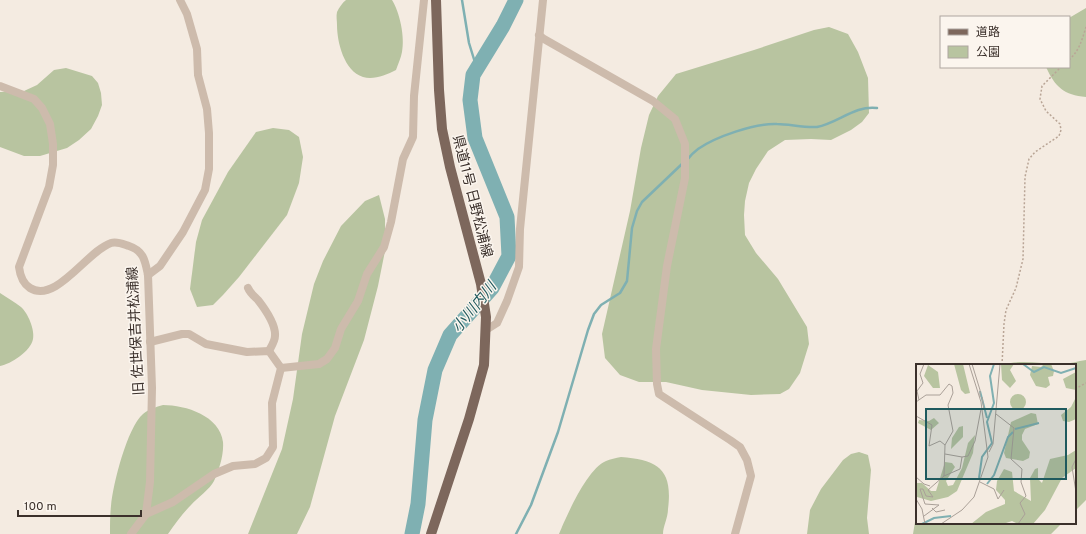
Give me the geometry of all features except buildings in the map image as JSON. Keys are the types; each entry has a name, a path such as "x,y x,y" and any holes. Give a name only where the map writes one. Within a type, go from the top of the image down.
{"main road":[{"name":"県道11号 日野松浦線","path":"431,534 471,411 484,365 486,330 485,303 481,284 450,167 442,128 439,90 436,0"}],"street":[{"path":"148,275 160,266 183,232 205,190 209,169 207,109 198,74 197,49 187,14 180,0"},
{"path":"281,368 319,364 328,359 335,348 341,329 358,300 367,274 384,247 391,222 404,158 414,137 414,96 424,0"},
{"path":"486,330 497,323 507,302 519,267 520,229 543,0"},
{"path":"539,35 653,101 675,119 682,133 685,144 685,178 667,266 656,349 657,384 659,394 730,440 740,448 747,460 751,476 735,534"},
{"name":"旧 佐世保吉井松浦線","path":"0,86 34,99 42,108 50,124 53,165 49,187 20,267 20,275 26,285 35,291 46,291 60,283 111,243 119,243 134,248 144,258 148,275 152,388 150,482 146,514 131,534"},
{"path":"248,288 268,315 273,326 275,337 269,351"},
{"path":"150,342 182,334 189,334 206,344 247,352 269,351"},
{"path":"146,514 173,502 214,474 232,466 255,464 266,458 273,446 272,403 281,368 269,351"}],"path":[{"path":"1070,59 1075,55 1082,42 1086,27"},
{"path":"1002,364 1006,310 1016,288 1022,259 1025,177 1029,159 1035,152 1059,136 1061,130 1060,124 1046,111 1040,99 1042,86 1060,68"},
{"path":"1076,388 1086,383"}],"green space":[{"path":"346,0 392,0 399,18 403,39 402,54 396,70 388,74 367,78 356,74 346,62 338,39 337,12"},
{"path":"1086,8 1086,97 1078,96 1061,89 1053,80 1046,68 1070,68 1070,17"},
{"path":"829,27 848,34 858,52 868,78 869,113 862,122 851,130 831,140 785,140 768,151 749,183 745,201 745,235 756,253 778,279 807,327 809,344 800,373 789,389 780,394 751,395 702,390 666,382 639,382 620,375 605,358 602,334 630,211 641,148 649,115 658,96 676,74 814,30"},
{"path":"66,68 92,76 98,83 102,105 91,129 67,148 40,156 24,156 0,147 0,92 24,91 37,85 54,70"},
{"path":"273,128 289,130 299,137 303,157 299,183 287,215 239,277 223,295 213,305 197,307 190,289 196,242 202,220 228,172 256,132"},
{"path":"379,195 385,219 385,251 378,286 364,340 335,416 310,507 297,534 248,534 282,449 293,399 302,334 314,284 323,261 341,226 365,201"},
{"path":"0,293 24,310 33,331 33,339 29,348 25,352 15,360 0,366"},
{"path":"1086,360 1086,500 1076,510 1076,364 1064,364"},
{"path":"1023,362 1053,364 1004,364"},
{"path":"163,405 182,407 191,410 209,419 216,425 221,433 223,452 216,477 210,487 185,512 168,534 110,534 112,496 126,443 137,421 143,414 150,409"},
{"path":"859,452 868,455 871,470 867,518 869,534 807,534 810,510 821,489 843,460 851,454"},
{"path":"621,457 634,458 653,464 660,469 665,476 668,484 669,495 668,512 663,534 559,534 578,493 592,473 606,461"},
{"path":"916,516 916,524 1061,524 1051,534 913,534"}],"waterway":[{"path":"462,0 469,43 477,69"},
{"name":"小川内川","path":"412,534 418,504 425,420 435,370 450,335 492,288 509,256 507,217 475,138 470,100 473,75 503,26 516,0"},
{"path":"687,160 695,151 705,144 747,128 768,124 817,127 861,109 877,108"},
{"path":"516,534 531,505 558,432 594,314 601,305 620,293 627,281 632,228 637,211 642,202 683,163"}]}
